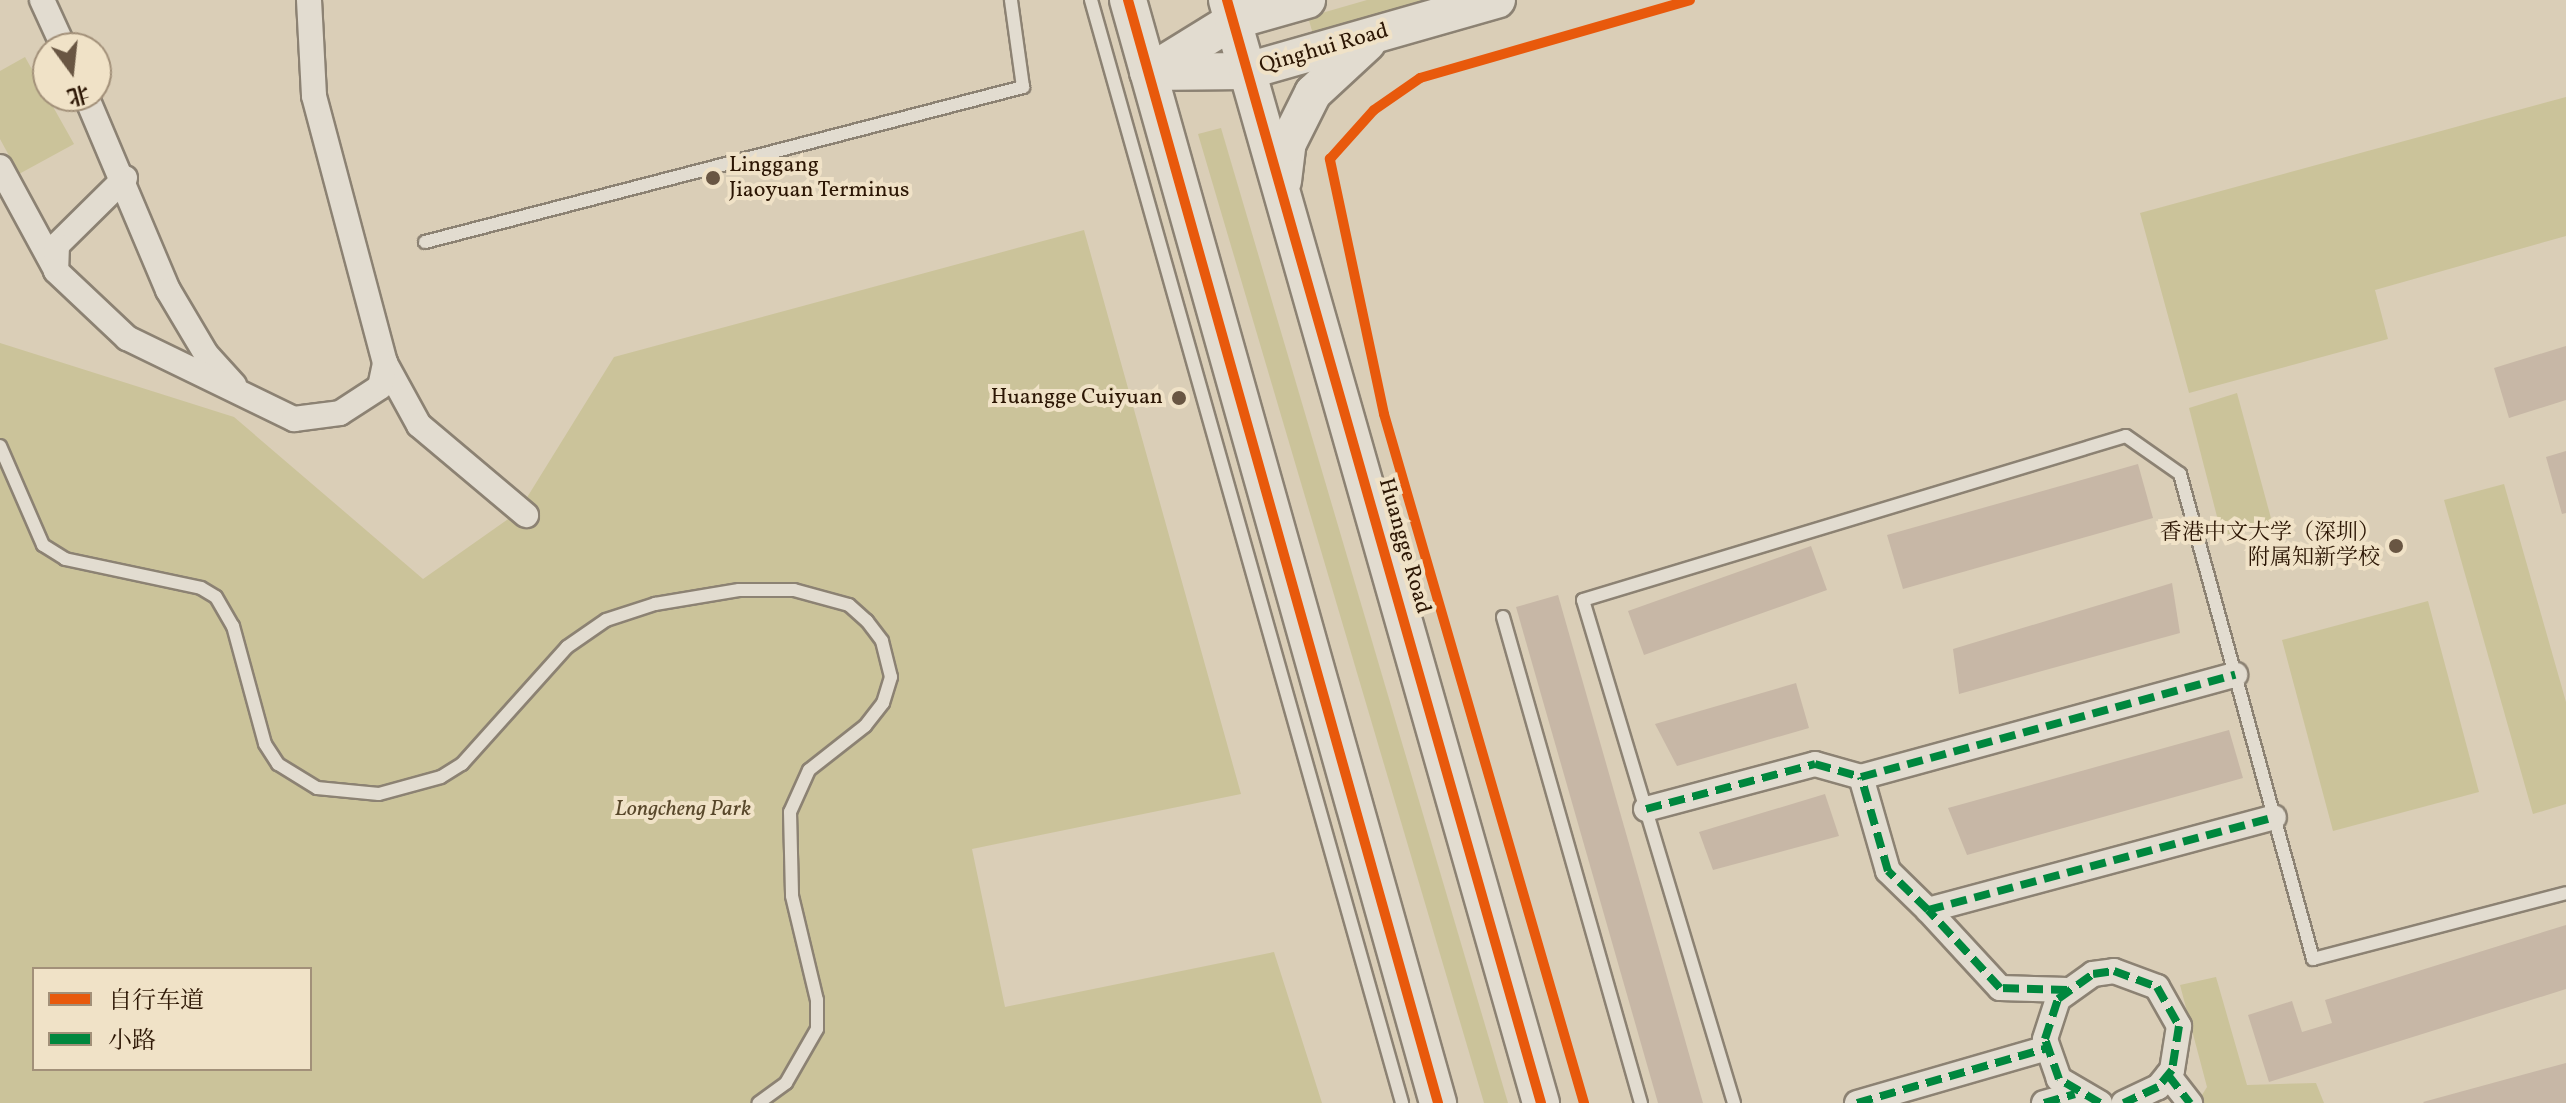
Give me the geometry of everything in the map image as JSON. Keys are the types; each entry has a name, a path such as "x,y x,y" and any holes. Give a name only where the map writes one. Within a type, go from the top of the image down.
{"main road":[{"path":"1128,0 1438,1103"},
{"path":"1148,72 1230,11 1307,0"},
{"name":"Qinghui Road","path":"1148,72 1247,71 1497,0"},
{"name":"Huangge Road","path":"1230,11 1541,1103"},
{"path":"1283,194 1288,143 1313,93 1332,69 1386,32"}],"street":[{"path":"42,0 57,32"},
{"path":"309,0 314,96 385,363 419,425 526,515"},
{"path":"94,112 125,178 168,290 206,354 241,393"},
{"path":"0,167 56,271 127,338 294,419 340,413 380,387 385,363"},
{"path":"56,271 57,245 125,178"},
{"path":"1646,809 1815,764 1861,777 2235,675"},
{"path":"1861,777 1888,871 2000,988 2067,990"},
{"path":"1928,910 2274,817"},
{"path":"2100,1103 2075,1094 2059,1079 2047,1048 2049,1018 2067,990 2093,974 2114,971 2157,987 2179,1026 2179,1048 2168,1075 2158,1087 2124,1103"},
{"path":"1857,1103 2047,1048"},
{"path":"2168,1075 2190,1103"},
{"path":"2044,1103 2075,1094"}],"lane":[{"path":"425,242 1023,87 1011,0"},
{"path":"1091,0 1402,1103"},
{"path":"1734,1103 1583,600 2126,436 2180,474 2313,959 2566,893"},
{"path":"0,446 43,545 65,559 201,588 216,597 233,626 265,744 278,764 317,788 379,794 441,777 462,764 567,647 606,620 655,604 739,590 794,590 849,605 867,621 882,641 891,677 883,703 865,726 809,770 790,812 792,896 817,1000 817,1029 786,1083 758,1103"},
{"path":"1503,617 1641,1103"}],"green space":[{"path":"1367,0 1458,0 1315,41 1308,17"},
{"path":"25,57 32,69 32,112 56,112 74,144 19,174 0,139 0,71"},
{"path":"2566,97 2566,236 2375,290 2388,339 2189,393 2140,213"},
{"path":"1221,128 1508,1103 1484,1103 1198,134"},
{"name":"Longcheng Park","path":"1084,230 1241,794 972,849 1005,1007 1274,952 1322,1103 0,1103 0,343 234,417 423,579 518,512 614,357"},
{"path":"2237,393 2272,522 2222,536 2189,408"},
{"path":"2504,484 2566,702 2566,804 2533,814 2444,500"},
{"path":"2428,601 2479,792 2333,831 2282,640"},
{"path":"2216,977 2247,1085 2316,1083 2324,1103 2197,1103 2207,1087 2180,985"}],"building":[{"path":"2566,346 2566,400 2509,418 2494,368"},
{"path":"2566,451 2566,513 2562,514 2546,457"},
{"path":"2138,464 2153,518 1903,589 1887,535"},
{"path":"1811,546 1827,590 1644,655 1628,611"},
{"path":"2172,583 2180,633 1959,694 1953,649"},
{"path":"1558,595 1703,1103 1658,1103 1516,607"},
{"path":"1796,683 1809,728 1677,766 1655,724"},
{"path":"2229,730 2243,778 1967,855 1948,808"},
{"path":"1825,794 1839,836 1713,870 1699,832"},
{"path":"2566,925 2566,989 2269,1082 2248,1015 2292,1001 2302,1032 2332,1023 2325,1000"},
{"path":"2566,1063 2566,1103 2423,1102"}],"marked path":[{"path":"1928,910 1888,871 1861,777 2235,675"},
{"path":"1646,809 1815,764 1861,777"},
{"path":"2067,990 2000,988 1928,910 2274,817"},
{"path":"2100,1103 2059,1079 2045,1039 2058,999 2093,974 2114,971 2157,987 2179,1026 2172,1070 2158,1087 2124,1103"},
{"path":"1857,1103 2047,1048"},
{"path":"2168,1075 2190,1103"},
{"path":"2044,1103 2075,1094"}],"cycle path":[{"path":"1128,0 1438,1103"},
{"path":"1227,0 1541,1103"},
{"path":"1584,1103 1384,414 1330,159 1374,110 1420,78 1690,0"}],"place":[{"name":"Linggang Jiaoyuan Terminus","path":"713,178"},
{"name":"Huangge Cuiyuan","path":"1179,398"},
{"name":"香港中文大学（深圳） 附属知新学校","path":"2396,546"}]}
